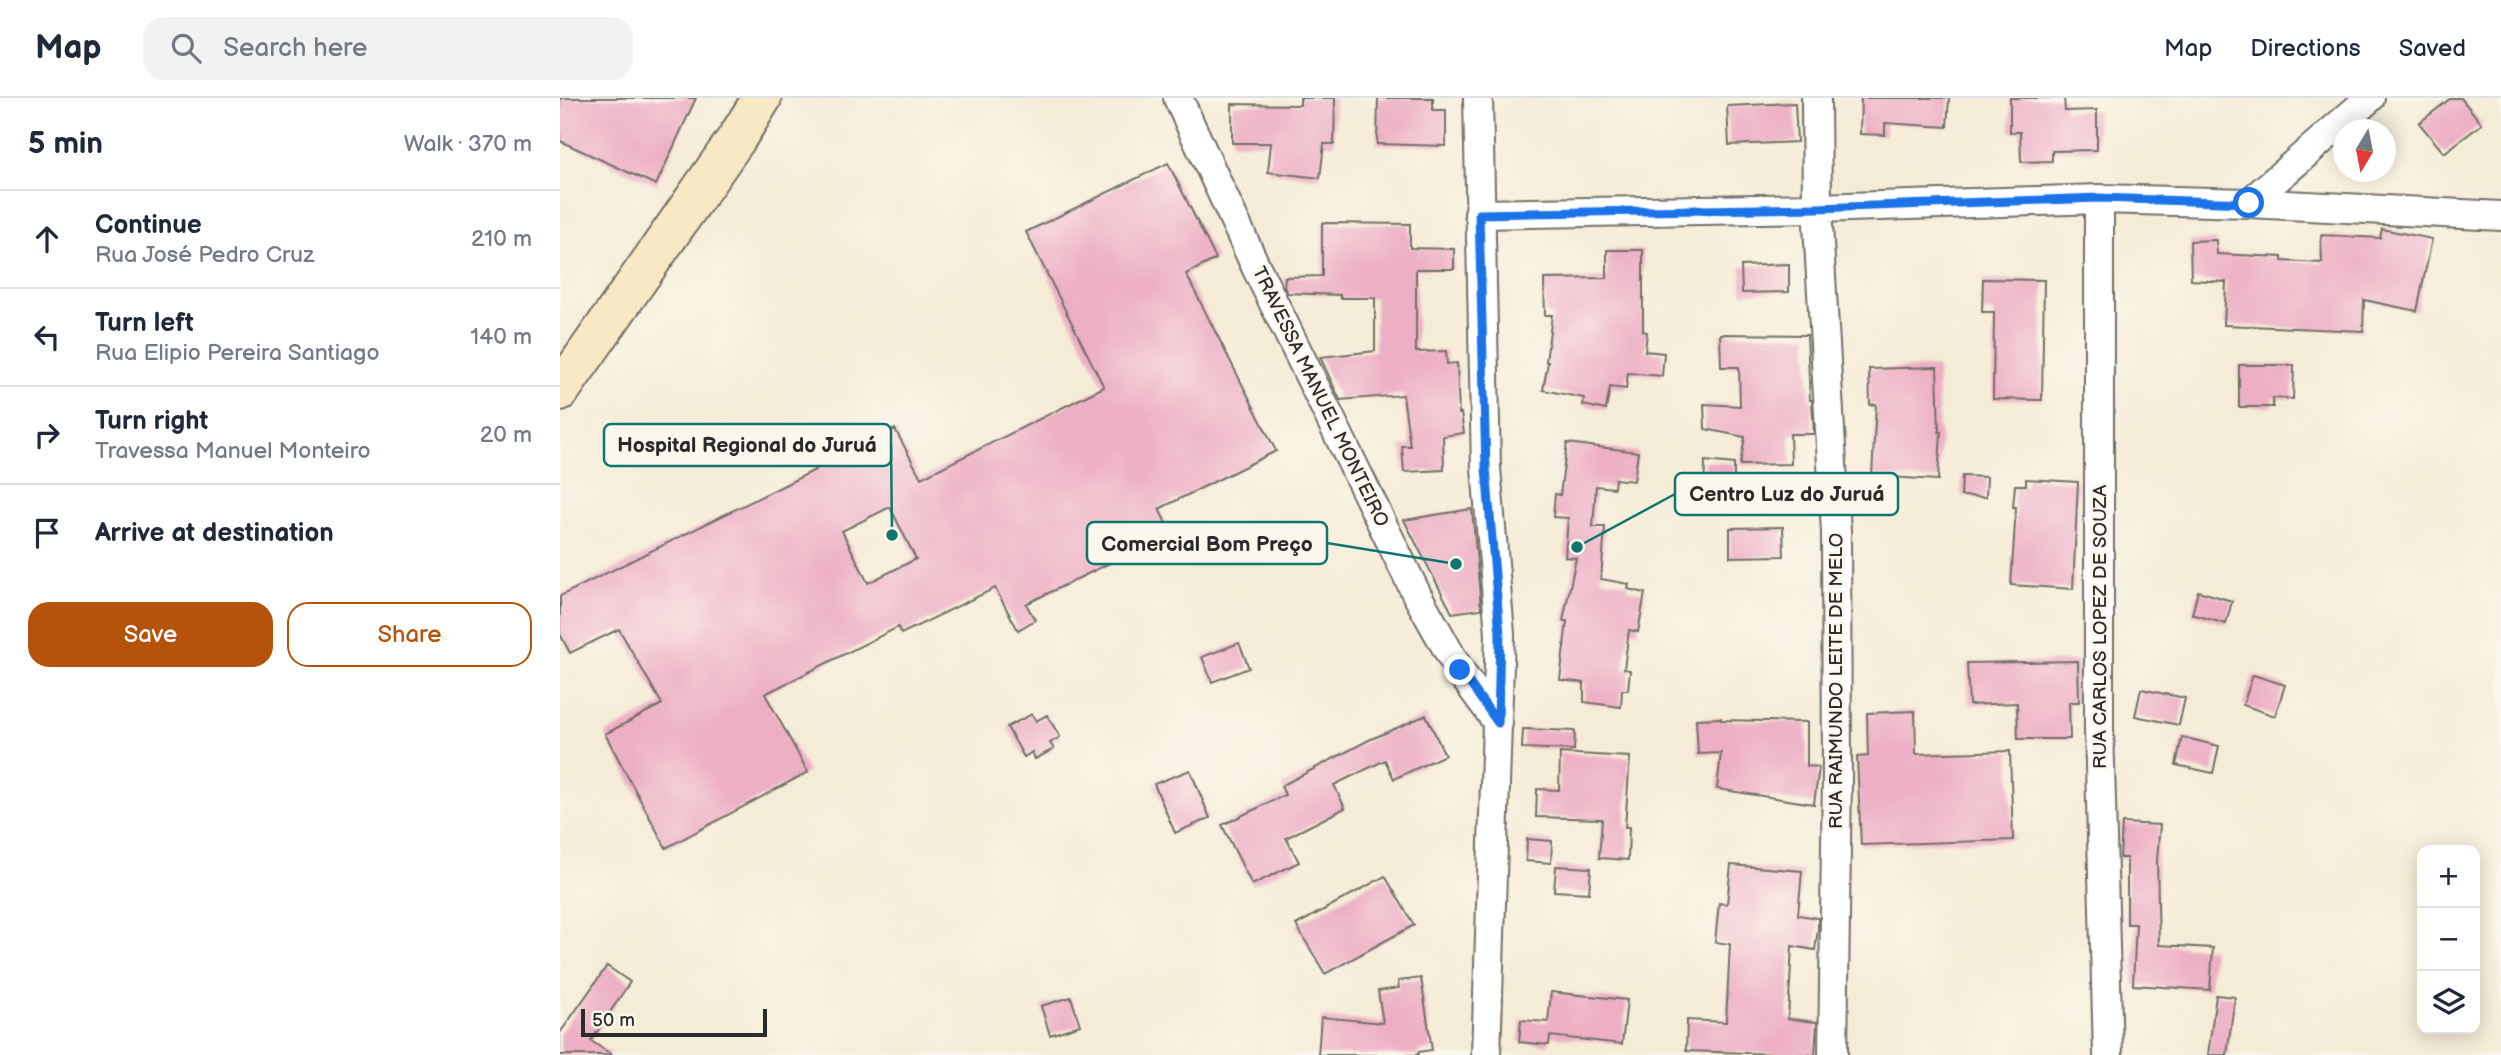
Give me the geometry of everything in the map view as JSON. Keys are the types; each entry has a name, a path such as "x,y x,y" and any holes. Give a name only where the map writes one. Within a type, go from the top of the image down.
{"main road":[{"path":"560,391 737,138 762,98"}],"street":[{"name":"TRAVESSA MANUEL MONTEIRO","path":"1178,98 1256,267 1417,595 1460,670 1498,723"},
{"path":"1478,98 1486,468 1500,634 1486,1055"},
{"name":"RUA RAIMUNDO LEITE DE MELO","path":"1816,98 1817,208 1836,532 1837,775 1833,1055"},
{"path":"2249,203 2370,98"},
{"path":"1479,214 1817,208 2099,198 2501,216"},
{"name":"RUA CARLOS LOPEZ DE SOUZA","path":"2099,198 2099,727 2108,1055"}],"building":[{"path":"560,98 696,98 656,185 560,141"},
{"path":"1300,98 1335,98 1334,144 1324,144 1320,178 1268,172 1271,143 1232,143 1232,104 1300,105"},
{"path":"1378,98 1433,98 1433,110 1446,110 1446,146 1377,144"},
{"path":"1861,98 1949,98 1947,127 1885,123 1885,135 1860,134"},
{"path":"2010,98 2064,98 2065,111 2097,110 2097,150 2052,151 2052,161 2021,162 2020,132 2010,132"},
{"path":"2451,98 2461,98 2482,124 2444,153 2419,123"},
{"path":"1795,103 1797,142 1729,145 1727,106"},
{"path":"1168,163 1216,259 1186,274 1276,451 1159,509 1171,533 1026,604 1035,620 1018,630 995,588 901,634 898,627 765,694 808,772 666,848 605,734 662,704 619,629 570,653 560,634 560,596 815,470 808,456 856,432 862,445 895,429 921,478 1104,387 1026,232","holes":["890,507 916,559 868,583 842,531"]},
{"path":"1322,223 1410,224 1410,248 1454,249 1454,269 1416,269 1416,352 1446,351 1447,364 1457,363 1459,414 1461,413 1464,433 1443,436 1444,470 1404,472 1402,446 1410,446 1403,395 1340,400 1320,357 1375,351 1375,298 1287,293 1284,287 1285,277 1322,276"},
{"path":"2382,229 2432,239 2417,311 2364,300 2363,331 2224,325 2226,282 2191,280 2190,241 2216,240 2217,254 2282,257 2282,261 2322,263 2321,235 2380,238"},
{"path":"1607,250 1643,250 1643,331 1647,332 1645,351 1664,353 1662,376 1628,373 1626,389 1610,387 1606,410 1583,405 1584,398 1543,390 1552,315 1545,315 1544,279 1607,278"},
{"path":"1789,264 1789,292 1742,293 1741,266"},
{"path":"1983,279 2044,280 2042,400 1993,399 1994,312 1982,312"},
{"path":"1720,334 1807,335 1814,434 1790,434 1791,464 1740,465 1745,437 1705,429 1704,404 1740,406 1739,367 1721,367"},
{"path":"2239,365 2294,365 2293,399 2273,398 2273,407 2239,407"},
{"path":"1937,367 1941,432 1938,480 1872,476 1876,404 1870,405 1869,369"},
{"path":"1567,443 1638,452 1634,481 1615,479 1614,488 1596,486 1593,527 1605,527 1601,579 1629,584 1628,589 1645,593 1638,632 1629,630 1624,669 1630,670 1628,690 1622,690 1621,707 1584,702 1584,683 1560,680 1567,621 1563,621 1576,558 1565,557 1568,518 1553,517 1555,494 1560,495"},
{"path":"1705,461 1734,464 1734,504 1704,505"},
{"path":"1962,476 1987,477 1986,497 1961,496"},
{"path":"2026,479 2078,482 2073,589 2011,585 2015,485 2026,485"},
{"path":"1472,509 1481,609 1452,613 1404,520"},
{"path":"1783,527 1784,556 1730,557 1730,528"},
{"path":"2198,591 2232,601 2226,624 2192,614"},
{"path":"1239,643 1249,668 1212,682 1202,657"},
{"path":"2078,661 2079,702 2069,702 2070,739 2018,739 2017,703 1969,705 1967,663"},
{"path":"2253,675 2285,685 2275,716 2243,705"},
{"path":"2141,689 2185,698 2179,725 2135,716"},
{"path":"1915,711 1916,754 2010,751 2013,840 1861,845 1857,757 1868,756 1867,713"},
{"path":"1032,714 1036,721 1047,715 1060,737 1050,743 1054,749 1035,759 1032,752 1024,757 1007,727"},
{"path":"1426,715 1445,755 1394,779 1385,760 1334,785 1345,808 1286,838 1299,862 1252,885 1222,825 1285,795 1281,786 1369,740"},
{"path":"1696,719 1807,722 1807,766 1819,767 1814,804 1717,789 1721,753 1698,754"},
{"path":"1523,729 1575,731 1574,750 1522,748"},
{"path":"2182,737 2219,746 2213,773 2176,765"},
{"path":"1560,753 1630,757 1625,827 1629,827 1628,860 1599,858 1602,819 1536,817 1537,789 1559,790"},
{"path":"1190,770 1210,818 1175,833 1154,784"},
{"path":"2122,823 2160,825 2157,860 2159,945 2213,948 2210,990 2133,985 2136,924 2127,924 2127,858 2120,858"},
{"path":"1527,839 1552,841 1551,863 1526,861"},
{"path":"1731,865 1802,871 1798,915 1818,918 1818,929 1815,950 1792,946 1788,1019 1817,1022 1815,1055 1686,1051 1687,1020 1726,1022 1730,944 1715,942 1719,903 1727,904"},
{"path":"1556,866 1591,868 1589,893 1554,891"},
{"path":"1385,876 1414,925 1325,974 1296,925"},
{"path":"607,966 630,982 591,1041 612,1055 560,1055 560,1033"},
{"path":"1421,978 1432,1050 1418,1052 1419,1055 1318,1055 1321,1017 1383,1023 1378,991 1399,988 1398,981"},
{"path":"1551,992 1627,1000 1622,1044 1550,1036 1549,1045 1519,1042 1521,1020 1548,1022"},
{"path":"2216,995 2235,997 2227,1055 2208,1055"},
{"path":"1071,997 1080,1025 1050,1035 1041,1006"}],"place":[{"name":"Hospital Regional do Juruá","path":"892,535"},
{"name":"Centro Luz do Juruá","path":"1577,547"},
{"name":"Comercial Bom Preço","path":"1456,564"}],"route":[{"path":"1460,670 1498,723 1500,634 1486,468 1479,214 1817,208 2099,198 2249,203"}]}
